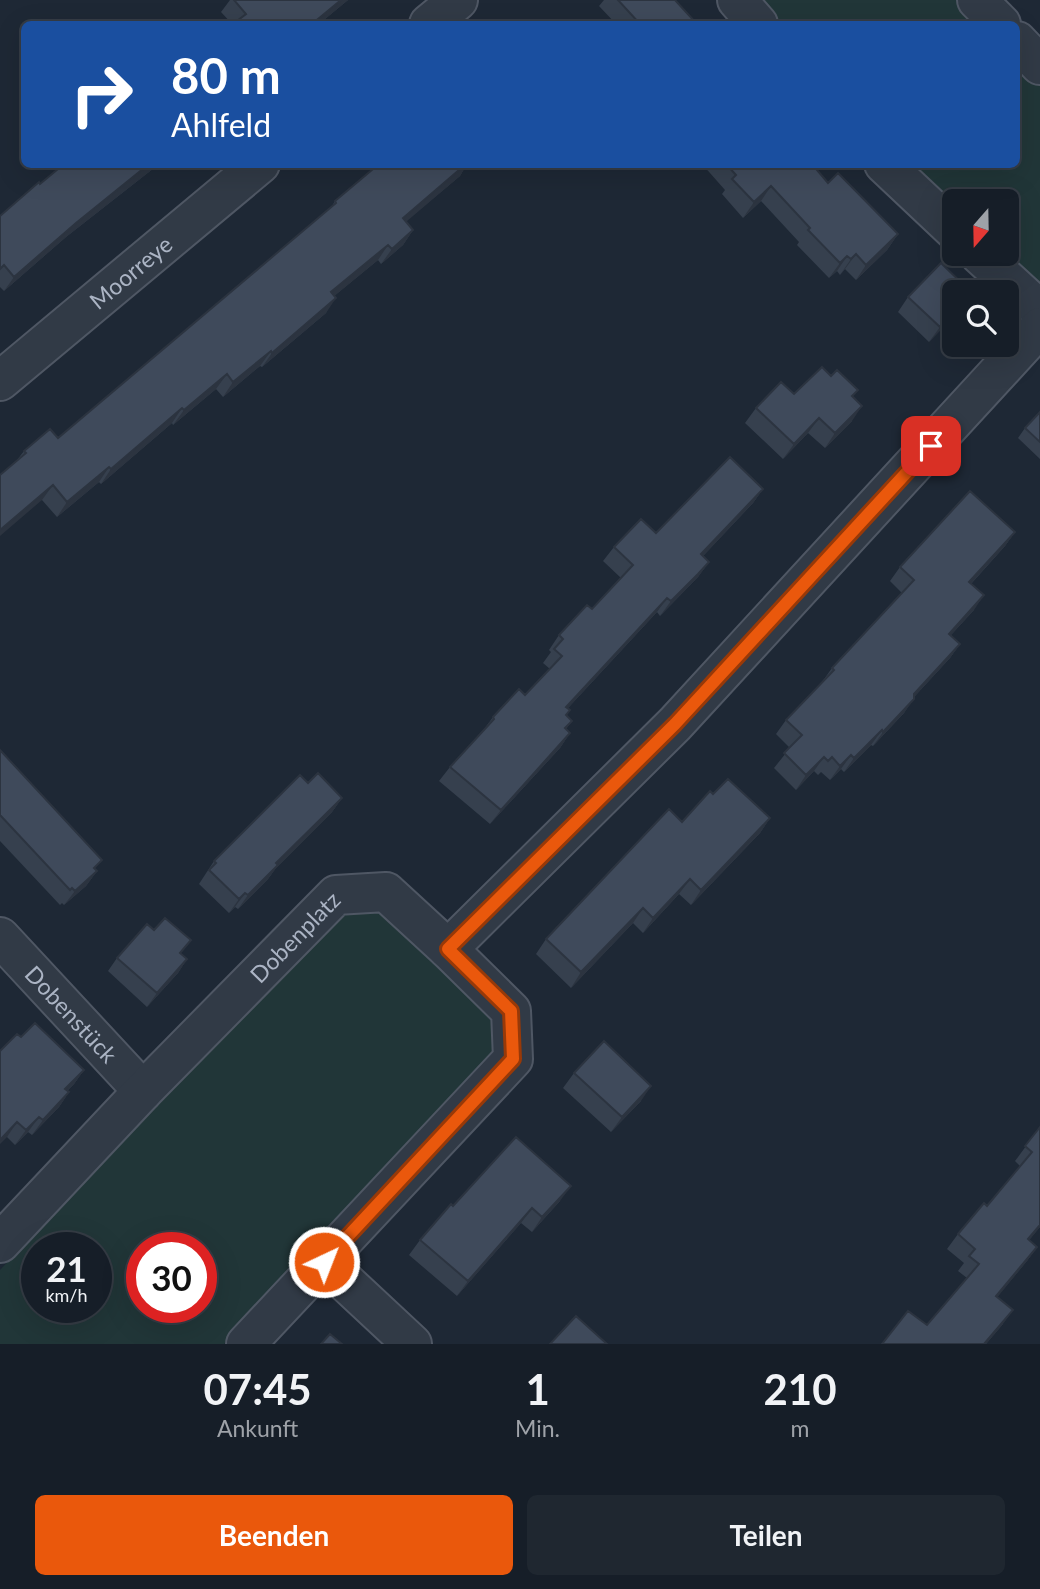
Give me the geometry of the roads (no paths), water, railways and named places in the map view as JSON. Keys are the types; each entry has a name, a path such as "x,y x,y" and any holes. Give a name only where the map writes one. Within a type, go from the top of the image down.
{"street":[{"path":"433,21 458,0"},
{"path":"737,0 755,21"},
{"path":"977,0 997,21"},
{"path":"1020,44 1040,65"},
{"name":"Moorreye","path":"0,381 255,168"},
{"path":"888,168 942,219"},
{"path":"992,266 1040,310"},
{"path":"448,949 675,724 1040,327"},
{"name":"Dobenplatz","path":"0,1243 143,1091 336,895 386,892 511,1011 513,1059 246,1344"},
{"name":"Dobenstück","path":"0,937 143,1091"},
{"path":"324,1262 412,1344"}]}
